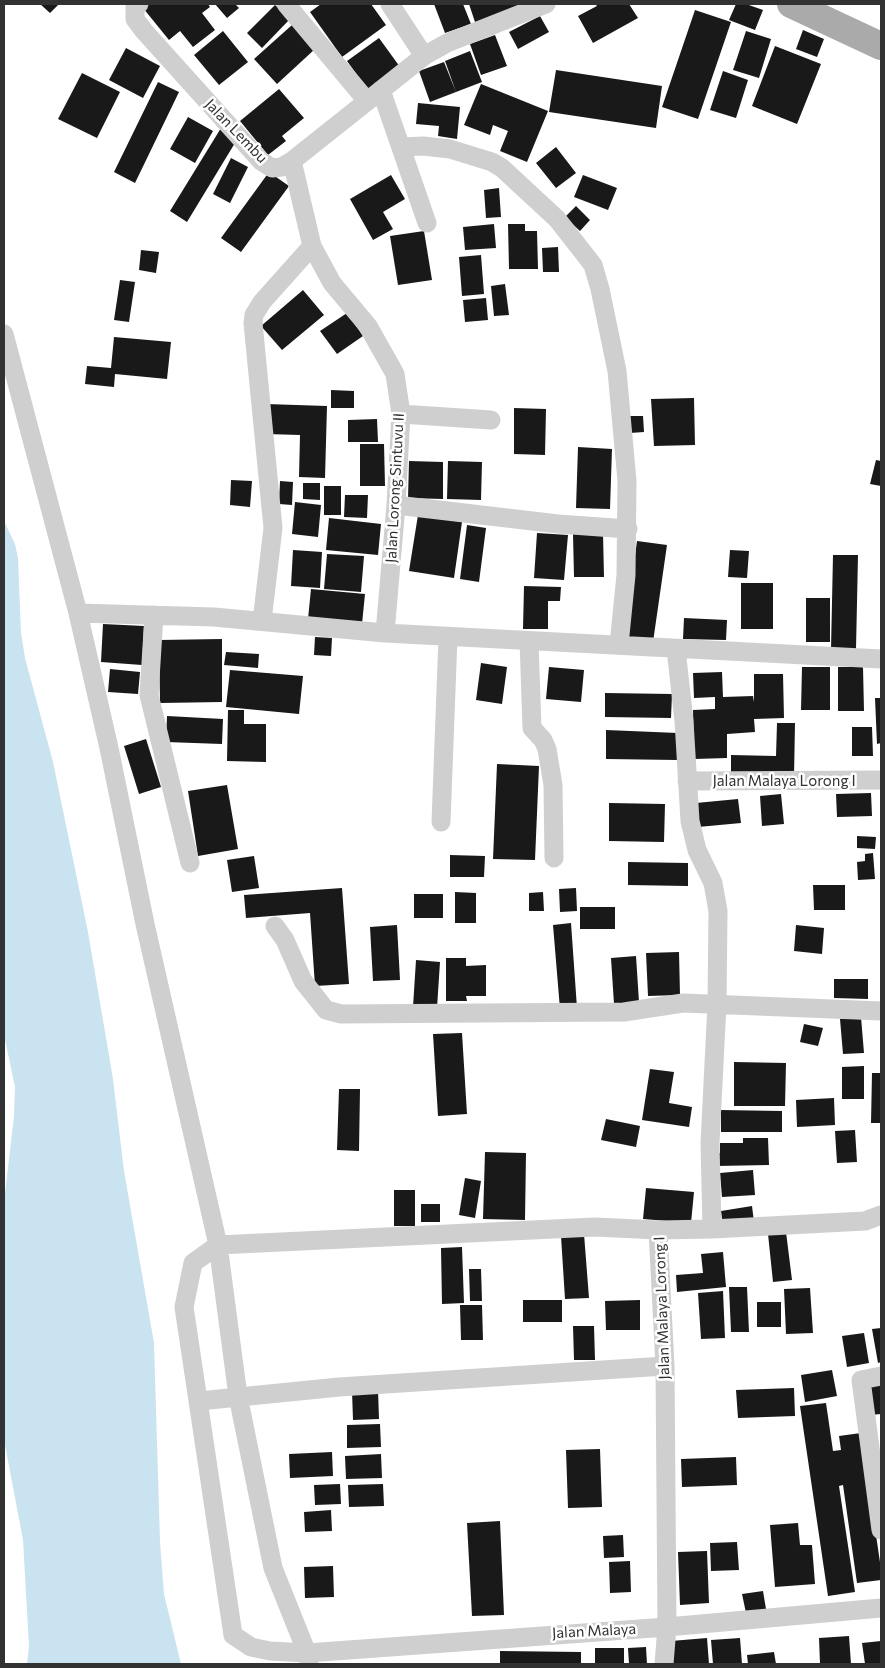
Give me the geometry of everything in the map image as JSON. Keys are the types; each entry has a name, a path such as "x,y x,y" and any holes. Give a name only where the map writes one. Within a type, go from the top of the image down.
{"main road":[{"path":"791,4 881,46"}],"street":[{"name":"Jalan Lembu","path":"139,4 134,15 139,25 261,161 272,168 282,167 292,161 424,56 447,43 546,4"},
{"path":"286,4 374,96 401,147 427,223"},
{"path":"390,4 424,56"},
{"path":"401,147 423,146 450,149 492,162 502,168 566,229 593,265 599,284 617,371 627,481 628,529 619,646"},
{"name":"Jalan Lorong Sintuvu II","path":"292,161 312,246 332,283 368,326 395,374 400,414 396,506 384,633"},
{"path":"262,621 273,528 253,323 254,315 262,302 312,246"},
{"path":"4,334 78,613 109,748 145,924 218,1245 238,1396 273,1568 308,1658"},
{"path":"400,414 491,420"},
{"path":"396,506 558,524 628,529"},
{"path":"78,613 262,621 448,637 881,659"},
{"path":"154,615 149,695 190,864"},
{"path":"441,822 448,637"},
{"path":"529,641 532,728 543,740 547,749 553,785 554,858"},
{"path":"676,649 684,721 690,821 697,850 713,883 718,911 717,1004 710,1143 712,1229"},
{"name":"Jalan Malaya Lorong I","path":"687,782 881,780"},
{"path":"275,926 285,940 308,986 326,1010 341,1014 624,1012 683,1003 881,1011"},
{"name":"Jalan Malaya Lorong I","path":"664,1664 667,1627 665,1366 658,1230 865,1221 881,1215"},
{"path":"218,1245 595,1227 658,1230"},
{"name":"Jalan Malaya","path":"218,1245 193,1264 184,1307 233,1635 251,1648 308,1658 881,1608"},
{"path":"199,1401 349,1386 665,1366"},
{"path":"881,1376 861,1380 881,1530"}],"water":[{"path":"4,521 15,544 18,558 21,633 25,658 53,762 88,932 113,1079 124,1171 154,1343 160,1542 164,1594 181,1664 27,1664 29,1646 23,1540 4,1440 4,1202 14,1116 15,1087 4,1035"}],"building":[{"path":"40,4 59,4 50,13"},
{"path":"149,4 208,4 210,7 202,13 215,30 193,47 180,31 169,40 143,8"},
{"path":"215,4 235,4 239,8 227,18"},
{"path":"321,4 371,4 386,25 342,57 310,12"},
{"path":"434,4 463,4 471,24 445,33"},
{"path":"469,4 520,4 522,9 476,25"},
{"path":"595,4 629,4 638,18 593,43 578,16 597,6"},
{"path":"736,4 746,4 763,10 755,30 729,20"},
{"path":"275,5 290,19 262,48 247,33"},
{"path":"695,10 731,22 698,119 662,107"},
{"path":"540,16 549,32 518,49 509,32"},
{"path":"292,25 315,49 277,84 254,59"},
{"path":"803,30 824,39 817,57 796,49"},
{"path":"223,31 248,62 219,85 194,55"},
{"path":"746,31 771,39 759,78 733,70"},
{"path":"495,35 507,66 481,75 470,44"},
{"path":"379,38 400,67 368,90 347,61"},
{"path":"775,46 821,64 797,124 752,106"},
{"path":"126,48 160,66 143,98 109,80"},
{"path":"470,51 482,82 456,92 445,61"},
{"path":"444,62 456,92 430,102 419,71"},
{"path":"556,70 662,86 656,128 549,112"},
{"path":"723,71 748,80 736,118 710,110"},
{"path":"82,73 120,92 97,138 58,119"},
{"path":"158,82 179,92 135,183 114,172"},
{"path":"481,84 548,111 527,162 500,151 508,131 493,125 490,135 464,125"},
{"path":"279,89 304,118 282,136 286,141 268,155 240,121"},
{"path":"418,103 460,107 457,139 438,136 439,126 416,124"},
{"path":"188,117 213,131 195,163 170,149"},
{"path":"221,128 238,138 187,222 170,211"},
{"path":"556,147 576,173 556,188 536,163"},
{"path":"231,158 248,167 230,203 213,194"},
{"path":"269,172 289,186 241,252 221,238"},
{"path":"391,175 405,199 383,212 393,229 373,240 350,199"},
{"path":"583,175 617,188 608,210 574,197"},
{"path":"499,188 501,217 486,218 484,190"},
{"path":"576,206 590,220 580,231 565,217"},
{"path":"494,224 496,248 465,250 463,227"},
{"path":"508,224 525,224 525,231 537,231 538,269 509,269"},
{"path":"424,231 432,280 398,285 390,236"},
{"path":"558,247 559,272 543,272 542,248"},
{"path":"141,250 159,252 156,273 139,270"},
{"path":"481,255 484,294 462,296 459,257"},
{"path":"120,280 135,282 129,322 114,320"},
{"path":"505,284 509,315 494,316 491,286"},
{"path":"303,290 324,315 282,350 261,326"},
{"path":"486,298 488,320 465,322 463,300"},
{"path":"347,313 363,336 337,354 320,331"},
{"path":"114,337 171,342 167,379 115,374 114,387 85,384 87,366 111,368"},
{"path":"331,390 354,391 354,408 331,408"},
{"path":"694,398 695,445 654,446 651,399"},
{"path":"266,404 327,406 325,478 299,477 300,435 266,434"},
{"path":"514,408 546,409 545,455 514,454"},
{"path":"629,416 643,416 644,432 630,433"},
{"path":"377,419 378,442 348,442 348,420"},
{"path":"360,444 384,444 385,486 360,486"},
{"path":"578,447 612,449 610,509 576,508"},
{"path":"876,460 881,461 881,486 870,484"},
{"path":"409,461 443,462 443,499 408,498"},
{"path":"448,461 482,462 481,500 447,499"},
{"path":"231,480 252,481 250,507 230,505"},
{"path":"280,481 293,482 292,505 279,504"},
{"path":"303,483 320,483 320,500 303,499"},
{"path":"324,486 341,486 341,515 324,515"},
{"path":"345,495 368,495 367,518 344,517"},
{"path":"295,502 321,505 318,537 292,534"},
{"path":"418,515 462,522 454,578 409,571"},
{"path":"329,518 381,524 378,555 326,550"},
{"path":"467,525 486,528 479,582 460,579"},
{"path":"537,533 568,535 564,580 534,578"},
{"path":"603,533 604,577 574,577 573,534"},
{"path":"637,541 667,545 653,642 624,638"},
{"path":"293,550 322,552 320,588 291,586"},
{"path":"730,550 749,551 747,578 728,577"},
{"path":"327,554 364,556 361,592 324,589"},
{"path":"833,555 858,555 856,649 831,649"},
{"path":"741,583 773,583 773,629 741,629"},
{"path":"524,586 561,587 560,601 548,601 548,629 523,629"},
{"path":"311,589 365,594 362,624 308,619"},
{"path":"806,598 830,598 830,642 806,642"},
{"path":"684,618 727,620 726,640 683,639"},
{"path":"103,624 144,626 142,665 101,662"},
{"path":"315,637 332,638 331,656 314,655"},
{"path":"222,639 222,702 160,703 159,640"},
{"path":"226,652 259,654 258,668 224,665"},
{"path":"481,663 507,667 502,704 476,700"},
{"path":"549,667 584,670 581,702 546,699"},
{"path":"802,667 830,667 830,710 801,710"},
{"path":"838,667 863,667 864,711 838,711"},
{"path":"110,669 140,672 138,694 108,692"},
{"path":"230,670 303,676 299,714 226,707"},
{"path":"722,672 723,697 753,696 754,702 754,674 783,674 784,718 754,719 755,732 727,734 727,758 694,759 693,710 715,709 715,697 694,698 693,673"},
{"path":"605,693 672,694 671,718 605,717"},
{"path":"875,698 881,698 881,743 877,744"},
{"path":"228,710 244,710 244,724 266,724 266,762 227,761"},
{"path":"167,716 223,719 222,744 166,742"},
{"path":"777,723 795,723 794,777 731,775 731,755 776,756"},
{"path":"852,727 872,727 873,756 852,756"},
{"path":"606,730 678,733 677,760 606,759"},
{"path":"146,739 161,787 139,794 124,746"},
{"path":"497,764 539,766 535,860 493,859"},
{"path":"227,785 238,849 198,856 188,791"},
{"path":"871,793 872,816 837,817 836,794"},
{"path":"781,794 784,824 762,826 760,796"},
{"path":"738,799 741,823 698,827 696,803"},
{"path":"609,803 665,804 664,842 609,841"},
{"path":"857,836 876,837 875,849 857,848"},
{"path":"873,853 875,879 858,880 857,862 865,861 865,854"},
{"path":"450,855 485,856 484,877 450,877"},
{"path":"254,856 259,888 232,892 227,860"},
{"path":"628,862 688,863 688,886 628,885"},
{"path":"813,885 845,885 845,910 814,910"},
{"path":"342,888 349,984 315,986 310,913 246,918 244,895"},
{"path":"576,888 577,911 560,912 559,889"},
{"path":"455,892 476,893 476,923 455,923"},
{"path":"543,892 544,911 529,911 529,893"},
{"path":"414,894 443,894 443,918 414,918"},
{"path":"580,907 615,907 615,929 580,929"},
{"path":"571,923 577,1008 560,1009 553,925"},
{"path":"397,925 400,980 373,981 370,927"},
{"path":"796,925 824,928 822,954 794,951"},
{"path":"679,952 680,995 648,996 646,953"},
{"path":"636,956 639,1002 614,1004 611,958"},
{"path":"446,958 466,958 466,966 486,965 486,996 466,996 467,1001 446,1001"},
{"path":"416,960 440,962 437,1008 413,1007"},
{"path":"834,979 868,979 868,999 834,998"},
{"path":"861,1017 864,1053 843,1054 840,1019"},
{"path":"804,1024 823,1028 818,1046 800,1042"},
{"path":"462,1033 467,1114 438,1116 433,1034"},
{"path":"734,1062 786,1063 785,1106 734,1106"},
{"path":"864,1066 864,1099 842,1099 842,1067"},
{"path":"650,1069 674,1072 669,1103 692,1107 689,1127 642,1120"},
{"path":"872,1073 881,1073 881,1123 871,1123"},
{"path":"339,1089 360,1089 359,1151 337,1150"},
{"path":"834,1098 835,1125 797,1127 796,1100"},
{"path":"721,1110 782,1111 782,1132 721,1132"},
{"path":"606,1119 640,1126 636,1147 601,1140"},
{"path":"855,1130 857,1162 837,1163 835,1131"},
{"path":"743,1138 768,1138 769,1165 716,1166 716,1153 720,1153 720,1143 743,1143"},
{"path":"485,1152 526,1153 525,1220 483,1219"},
{"path":"753,1170 755,1195 722,1197 720,1173"},
{"path":"465,1178 481,1181 475,1218 459,1215"},
{"path":"646,1188 694,1192 691,1223 643,1219"},
{"path":"394,1190 415,1190 415,1226 394,1226"},
{"path":"421,1204 440,1204 440,1222 421,1222"},
{"path":"752,1206 754,1222 723,1226 721,1211"},
{"path":"786,1232 792,1280 773,1282 768,1234"},
{"path":"584,1234 589,1298 565,1299 561,1236"},
{"path":"462,1247 464,1303 442,1304 441,1248"},
{"path":"723,1252 726,1287 677,1292 676,1275 703,1273 701,1254"},
{"path":"469,1269 481,1269 482,1301 470,1301"},
{"path":"729,1287 747,1287 749,1332 731,1332"},
{"path":"810,1288 813,1333 786,1334 784,1289"},
{"path":"723,1291 725,1338 701,1339 698,1293"},
{"path":"523,1300 562,1300 562,1322 523,1322"},
{"path":"640,1300 640,1330 606,1330 605,1301"},
{"path":"757,1302 781,1302 781,1327 757,1327"},
{"path":"460,1305 482,1305 483,1340 461,1340"},
{"path":"573,1326 594,1326 595,1360 574,1360"},
{"path":"881,1328 881,1362 878,1363 872,1329"},
{"path":"864,1333 869,1363 847,1367 842,1336"},
{"path":"832,1370 837,1396 805,1402 801,1375"},
{"path":"881,1384 881,1414 870,1415 866,1386"},
{"path":"794,1388 795,1416 738,1418 736,1390"},
{"path":"378,1390 379,1419 353,1420 352,1391"},
{"path":"826,1403 833,1451 841,1450 839,1436 861,1433 881,1569 881,1580 857,1583 843,1485 839,1486 855,1592 828,1596 800,1406"},
{"path":"380,1424 381,1447 347,1448 347,1425"},
{"path":"600,1449 602,1507 568,1508 566,1450"},
{"path":"332,1452 333,1476 290,1478 289,1454"},
{"path":"381,1454 382,1478 346,1479 345,1456"},
{"path":"736,1457 737,1485 682,1487 681,1459"},
{"path":"340,1484 341,1504 315,1505 314,1485"},
{"path":"383,1484 384,1506 349,1507 348,1485"},
{"path":"331,1510 332,1531 305,1532 304,1512"},
{"path":"500,1521 504,1615 472,1616 467,1523"},
{"path":"798,1523 800,1545 812,1545 815,1584 775,1587 770,1525"},
{"path":"623,1535 624,1557 604,1558 603,1536"},
{"path":"737,1542 739,1570 711,1571 710,1543"},
{"path":"707,1551 709,1603 680,1605 678,1552"},
{"path":"630,1561 631,1592 610,1593 609,1562"},
{"path":"333,1566 334,1597 305,1598 304,1567"},
{"path":"763,1591 766,1609 746,1613 742,1594"},
{"path":"849,1636 851,1664 820,1664 819,1638"},
{"path":"707,1638 709,1664 673,1664 671,1641"},
{"path":"740,1638 742,1664 713,1664 711,1640"},
{"path":"881,1641 881,1664 865,1664 862,1643"},
{"path":"646,1647 647,1664 629,1664 628,1648"},
{"path":"595,1648 624,1648 624,1664 595,1664"},
{"path":"500,1651 581,1652 581,1664 500,1664"},
{"path":"774,1652 776,1664 748,1664 747,1655"}]}
